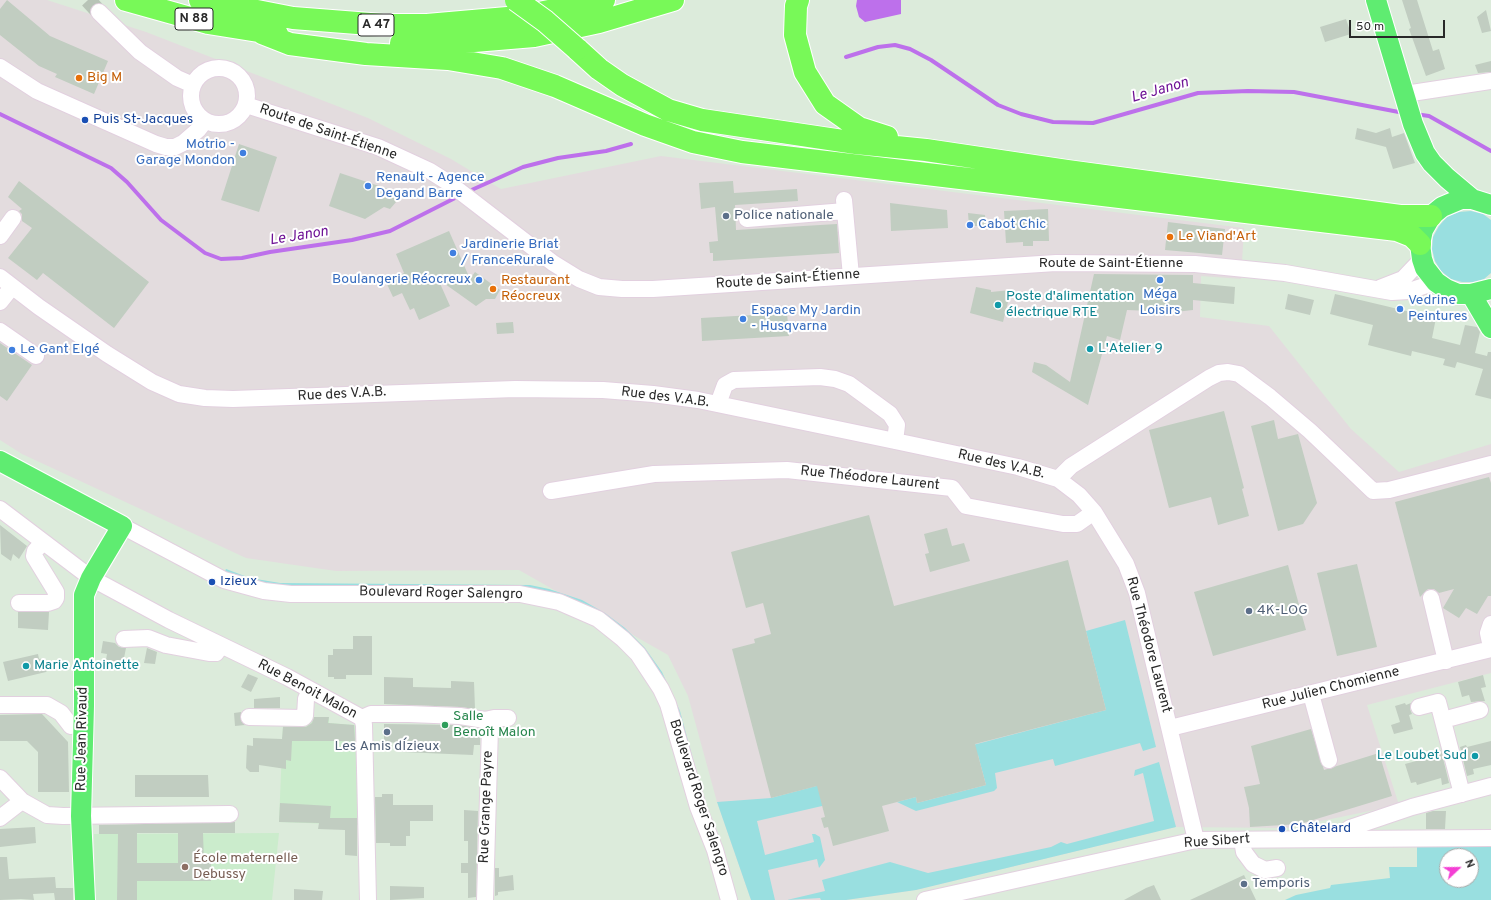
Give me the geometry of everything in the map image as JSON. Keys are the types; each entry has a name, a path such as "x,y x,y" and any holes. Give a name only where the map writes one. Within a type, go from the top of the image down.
{"highway":[{"name":"N 88","path":"126,0 208,23 262,33 290,44 366,54 448,59 502,68 555,86 645,125 693,142 742,152 1397,230 1412,236 1421,252"},
{"name":"A 47","path":"200,0 293,18 383,25 467,23 554,12 604,0"},
{"path":"516,0 546,21 599,69 622,85 668,110 702,120 856,143 926,150 1067,171 1400,216 1436,212"},
{"name":"A 47","path":"262,33 389,44 474,41 534,36 599,22 673,0"},
{"path":"798,0 796,6 795,35 805,72 825,104 859,128 926,150"}],"main road":[{"path":"1376,0 1409,108 1422,146 1432,163 1440,188 1436,212 1423,230 1421,252 1427,272 1436,282 1446,289 1458,294 1471,294 1491,289"},
{"path":"1432,163 1450,181 1472,199"},
{"path":"1436,212 1461,199 1472,199 1491,205"},
{"path":"1471,294 1491,328"},
{"path":"0,461 122,526"},
{"name":"Rue Jean Rivaud","path":"85,900 81,816 85,589 122,526"}],"street":[{"path":"99,12 140,52 177,78 194,85"},
{"path":"0,67 37,91 156,144 166,147 183,143 198,130 205,121"},
{"path":"215,68 233,72 241,78 246,91 246,105 240,116 230,122 217,124 205,121 199,116 192,101 194,85 199,77 215,68"},
{"path":"1409,108 1491,81"},
{"name":"Route de Saint-Étienne","path":"246,105 378,147 430,171 449,183 553,263 579,279 599,287 622,290 653,289 1056,263 1195,264 1284,273 1401,292 1436,282"},
{"path":"747,219 844,206 851,276"},
{"path":"0,236 13,218"},
{"name":"Route de Saint-Étienne","path":"1376,289 1389,286 1403,279 1421,252"},
{"path":"0,302 6,282"},
{"name":"Rue des V.A.B.","path":"6,282 101,350 152,382 179,394 205,398 256,398 516,389 603,390 698,400 895,440 1018,467 1058,479 1079,495 1094,512"},
{"path":"0,331 36,356"},
{"path":"1058,479 1072,466 1209,378 1219,373 1228,372 1239,374 1270,397 1310,431 1373,491 1389,490 1491,464"},
{"name":"Rue des V.A.B.","path":"718,404 725,385 734,380 820,377 835,379 849,384 890,414 897,424 895,440"},
{"name":"Rue Théodore Laurent","path":"551,491 654,474 787,470 952,488 966,506 1063,524 1077,524 1094,512 1126,564 1137,593 1196,840"},
{"path":"0,509 91,578"},
{"name":"Boulevard Roger Salengro","path":"122,526 224,580 264,590 291,594 520,594 559,602 598,619 623,639 638,654 661,689 668,704 698,807 715,850 729,900"},
{"path":"19,603 48,603 54,601 56,598 56,592 34,556 43,542"},
{"name":"Rue Benoit Malon","path":"91,578 362,718 364,725 368,900"},
{"path":"1431,598 1446,661"},
{"path":"1491,624 1488,633 1491,648"},
{"path":"124,639 148,638 166,645 209,654 216,653 221,646"},
{"name":"Rue Julien Chomienne","path":"1170,728 1446,661 1491,648"},
{"path":"249,717 303,718 305,716 306,699 310,690"},
{"path":"1310,694 1329,760"},
{"path":"1419,707 1438,702 1462,794"},
{"path":"0,705 47,705 61,713 71,726"},
{"path":"1443,720 1480,710"},
{"path":"362,718 370,714 460,716 485,720 494,718 508,718"},
{"name":"Rue Grange Payre","path":"484,900 490,727 488,722 485,720"},
{"path":"0,778 22,801 47,815 230,814"},
{"path":"1342,838 1343,833 1350,828 1412,807 1491,786"},
{"path":"0,818 22,801"},
{"name":"Rue Sibert","path":"925,900 1196,840 1491,838"},
{"path":"1242,840 1244,852 1253,864 1265,870 1277,868"}],"shaded area":[{"path":"0,0 47,0 146,32 368,118 451,159 501,189 661,156 1244,228 1241,279 1201,276 1200,317 1269,326 1351,429 1399,472 1491,444 1491,673 1367,705 1399,805 1287,828 1176,827 916,890 846,900 751,900 717,802 688,696 668,655 519,570 336,571 246,558 22,454 0,440"},
{"path":"857,0 901,0 901,14 865,22 859,17 856,6"},
{"path":"1471,211 1483,214 1491,220 1491,273 1484,279 1473,282 1462,282 1451,279 1441,271 1435,261 1432,249 1433,237 1439,226 1447,217 1459,212"},
{"path":"226,569 250,578 280,583 530,585 549,589 582,600 605,613 625,628 645,648 662,672 680,711 703,796 668,691 580,603 298,587 256,583 229,574 225,571"},
{"path":"1125,620 1156,747 1143,751 1140,743 1055,766 1053,759 995,773 997,788 994,791 916,811 897,802 916,797 917,803 986,785 978,755 919,771 916,760 1106,710 1086,631"},
{"path":"311,717 329,717 329,723 356,725 358,825 279,822 283,724 310,723"},
{"path":"1159,762 1176,827 916,890 846,900 821,900 820,898 787,900 825,891 822,880 890,862 928,873 1051,847 1061,842 1067,844 1154,821 1143,773 1134,776 1135,770"},
{"path":"873,771 822,806 757,821 765,855 814,842 812,834 815,834 820,837 825,860 819,868 817,859 768,870 775,900 751,900 717,802 771,798"},
{"name":"École maternelle Debussy","path":"279,833 272,900 95,900 94,834"},
{"path":"1417,847 1491,847 1491,900 1285,900 1296,895 1330,888 1331,885 1390,878 1389,867 1417,867"}],"building":[{"path":"7,0 50,36 108,61 94,94 55,77 57,74 39,66 0,35 0,9"},
{"path":"1402,0 1417,0 1433,51 1439,49 1445,69 1426,76 1409,29 1411,28"},
{"path":"1486,10 1491,31 1482,33 1477,17"},
{"path":"1346,19 1351,34 1325,42 1320,27"},
{"path":"1491,61 1491,72 1478,73 1475,65"},
{"path":"1357,128 1376,133 1390,128 1392,137 1404,133 1415,163 1393,169 1386,147 1355,139"},
{"path":"239,144 277,157 259,212 221,200"},
{"path":"340,173 403,194 390,209 384,207 365,219 329,206"},
{"path":"19,181 149,282 114,328 43,273 37,280 8,258 32,228 22,221 22,214 19,211 22,209 8,197"},
{"name":"Police nationale","path":"733,181 734,193 797,189 798,201 735,205 736,230 837,224 839,253 713,261 713,253 710,253 709,242 718,241 715,207 701,209 699,183"},
{"path":"890,203 947,210 948,228 891,231"},
{"path":"1048,209 1049,241 1033,241 1033,246 1023,246 1023,242 1006,243 1004,211"},
{"path":"968,213 985,215 986,226 969,226"},
{"path":"1168,222 1225,229 1222,255 1165,250"},
{"path":"449,231 470,279 475,272 500,290 495,299 486,299 476,306 438,279 450,306 419,320 414,308 410,310 402,293 393,297 386,282 404,273 396,254"},
{"path":"1094,274 1193,275 1193,283 1235,287 1234,304 1193,300 1193,310 1175,312 1127,310 1120,340 1107,336 1088,405 1032,372 1034,362 1046,365 1070,382"},
{"path":"976,287 991,290 991,292 1011,290 1003,322 970,313"},
{"path":"1288,294 1314,300 1310,315 1285,309"},
{"path":"1335,294 1436,318 1432,338 1460,345 1465,325 1477,327 1480,332 1475,353 1487,356 1488,352 1491,352 1491,399 1475,395 1483,369 1457,362 1455,368 1443,365 1445,359 1412,351 1411,356 1368,345 1373,325 1330,314"},
{"path":"787,313 789,336 702,341 701,318"},
{"path":"513,322 514,333 497,334 496,323"},
{"path":"0,343 32,365 7,401 0,396"},
{"path":"1224,411 1244,488 1242,489 1249,516 1218,525 1211,497 1169,508 1149,430"},
{"path":"1274,420 1278,439 1298,434 1317,503 1303,524 1278,531 1251,426"},
{"path":"1489,477 1491,483 1491,596 1488,596 1477,614 1466,608 1459,618 1443,608 1454,589 1439,593 1434,589 1428,589 1420,597 1395,502"},
{"path":"869,515 894,606 1068,560 1106,710 975,744 986,785 917,803 916,797 882,806 889,831 833,846 828,827 824,828 821,818 825,817 817,786 771,798 732,649 755,643 754,639 771,634 763,603 746,608 731,552"},
{"path":"0,525 27,546 19,559 13,554 11,561 1,554"},
{"path":"947,528 952,546 964,543 970,561 930,572 925,554 929,553 924,534"},
{"path":"1357,564 1377,647 1337,656 1317,573"},
{"path":"1288,565 1306,630 1213,656 1194,592"},
{"path":"18,612 49,612 48,630 18,628"},
{"path":"353,636 372,636 372,675 346,675 346,679 334,679 334,677 328,677 328,655 333,655 333,649 353,649"},
{"path":"103,641 115,643 119,647 126,648 123,663 106,660 107,654 101,653"},
{"path":"147,648 157,652 155,664 144,663"},
{"name":"Marie Antoinette","path":"38,654 39,659 45,658 44,662 51,666 46,672 8,681 3,662"},
{"path":"248,674 258,678 251,692 241,687"},
{"path":"1483,675 1486,687 1481,688 1485,701 1471,702 1469,695 1462,697 1458,682"},
{"path":"384,677 413,678 413,687 451,688 451,681 474,682 475,709 384,704"},
{"path":"280,697 280,708 254,708 254,699"},
{"path":"1405,703 1406,705 1411,703 1410,709 1412,714 1409,715 1413,729 1394,734 1391,725 1400,722 1395,706"},
{"path":"241,712 241,721 245,725 235,726 234,713"},
{"path":"42,714 68,742 69,792 38,792 38,752 27,741 0,741 0,715"},
{"path":"314,717 329,717 328,723 354,725 355,741 292,741 291,761 286,760 286,769 259,765 259,772 250,772 246,768 247,745 253,746 253,738 282,739 283,727 306,727 312,723"},
{"path":"384,724 459,725 480,729 480,745 474,745 473,755 402,752 402,743 384,742"},
{"path":"1311,729 1324,770 1379,753 1392,796 1300,824 1250,827 1249,808 1244,787 1260,784 1251,746"},
{"name":"Le Loubet Sud","path":"1491,741 1491,765 1473,769 1474,774 1467,776 1460,747 1466,745 1467,747"},
{"path":"1441,750 1449,783 1442,785 1441,778 1417,785 1416,782 1411,783 1405,764 1435,756 1434,752"},
{"path":"135,775 208,775 209,797 135,797"},
{"path":"382,794 393,794 393,805 433,805 433,821 410,821 410,836 406,836 406,846 390,846 390,843 376,843 375,797 382,797"},
{"path":"280,803 331,806 330,818 357,818 357,856 345,855 345,830 318,829 319,823 279,822"},
{"path":"464,810 478,811 476,897 468,898 468,873 461,873 461,863 468,863 468,841 464,841"},
{"path":"1433,811 1446,811 1445,829 1426,829 1426,813"},
{"path":"235,822 235,833 203,833 204,863 211,863 211,881 137,881 137,900 117,900 118,834 99,834 99,825","holes":["137,833 178,833 178,863 137,863"]},
{"path":"35,827 36,843 0,847 0,829"},
{"path":"0,857 7,857 9,879 55,877 56,888 73,888 73,900 55,900 54,893 33,894 34,900 0,900"},
{"path":"495,868 499,868 499,877 513,875 514,890 498,892 498,895 495,896"},
{"path":"1244,875 1256,900 1190,900"},
{"path":"1154,885 1161,900 1124,900 1146,888"},
{"path":"390,886 424,887 424,898 390,900"},
{"path":"294,889 323,891 322,900 294,900"}],"waterway":[{"name":"Le Janon","path":"846,57 878,47 895,45 910,49 931,60 998,105 1021,114 1053,122 1093,123 1198,93 1248,91 1294,92 1404,113"},
{"name":"Le Janon","path":"0,114 111,168 127,182 161,220 205,253 221,259 242,258 270,252 352,240 390,231 459,196"},
{"name":"Le Janon","path":"1415,114 1429,116 1491,151"},
{"name":"Le Janon","path":"467,192 523,167 558,158 606,151 631,144"}],"tunnel":[{"path":"88,0 99,12"}],"place":[{"name":"Big M","path":"79,78"},
{"name":"Puis St-Jacques","path":"85,120"},
{"name":"Motrio - Garage Mondon","path":"243,153"},
{"name":"Renault - Agence Degand Barre","path":"368,186"},
{"name":"Police nationale","path":"726,216"},
{"name":"Cabot Chic","path":"970,225"},
{"name":"Le Viand'Art","path":"1170,237"},
{"name":"Jardinerie Briat / FranceRurale","path":"453,253"},
{"name":"Boulangerie Réocreux","path":"479,280"},
{"name":"Méga Loisirs","path":"1160,280"},
{"name":"Restaurant Réocreux","path":"493,289"},
{"name":"Poste d'alimentation électrique RTE","path":"998,305"},
{"name":"Vedrine Peintures","path":"1400,309"},
{"name":"Espace My Jardin - Husqvarna","path":"743,319"},
{"name":"L'Atelier 9","path":"1090,349"},
{"name":"Le Gant Elgé","path":"12,350"},
{"name":"Izieux","path":"212,582"},
{"name":"4K-LOG","path":"1249,611"},
{"name":"Marie Antoinette","path":"26,666"},
{"name":"Salle Benoît Malon","path":"445,725"},
{"name":"Les Amis dÍzieux","path":"387,732"},
{"name":"Le Loubet Sud","path":"1475,756"},
{"name":"Châtelard","path":"1282,829"},
{"name":"École maternelle Debussy","path":"185,867"},
{"name":"Temporis","path":"1244,884"}]}
